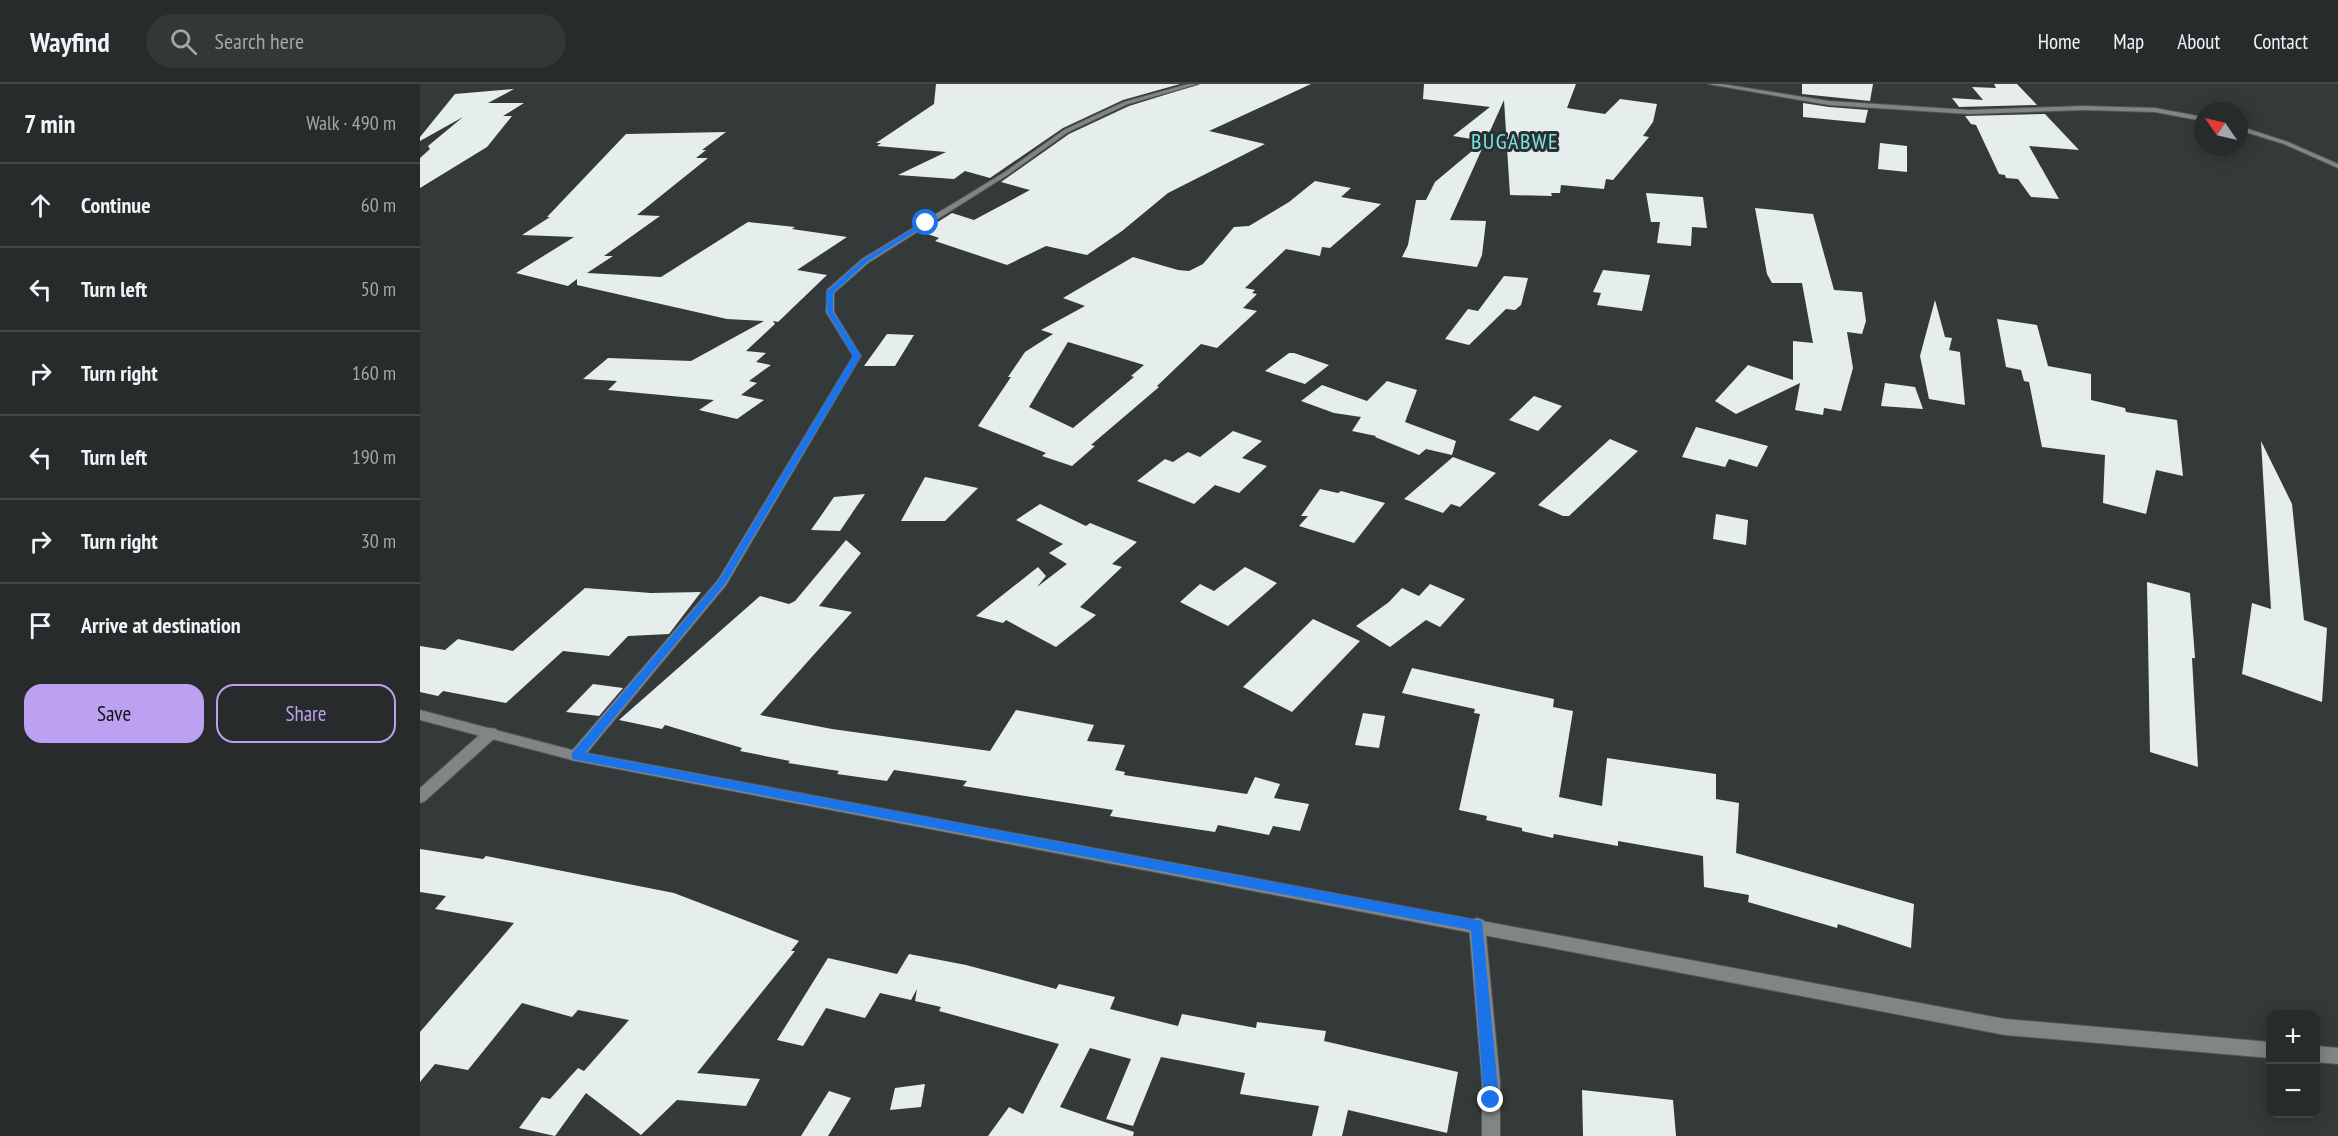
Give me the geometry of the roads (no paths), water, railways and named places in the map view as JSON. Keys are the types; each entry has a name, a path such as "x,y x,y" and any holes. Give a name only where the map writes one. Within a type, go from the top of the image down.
{"street":[{"path":"576,756 722,582 857,356 830,312 830,292 865,261 1006,173 1066,131 1126,103 1195,84"},
{"path":"1711,84 1829,103 1969,112 2084,108 2155,110 2194,117"},
{"path":"2248,131 2286,143 2338,166"},
{"path":"420,715 576,756 1478,925 2005,1027 2266,1050"},
{"path":"420,797 491,733"},
{"path":"1478,925 1491,1082 1491,1136"},
{"path":"2320,1054 2338,1056"}],"district":[{"name":"BUGABWE","path":"1515,141"}]}
